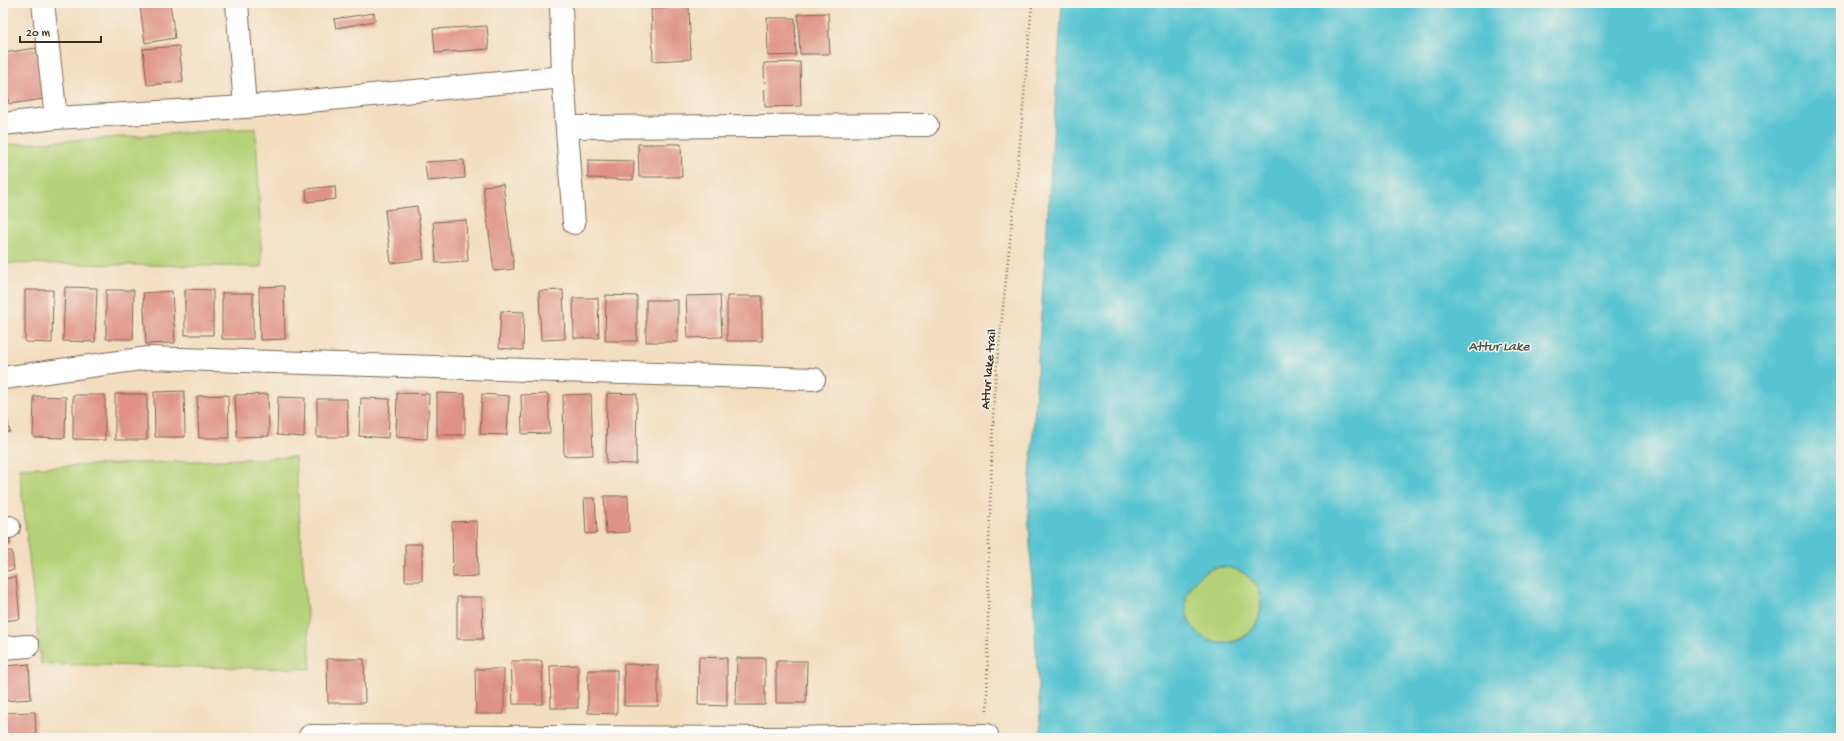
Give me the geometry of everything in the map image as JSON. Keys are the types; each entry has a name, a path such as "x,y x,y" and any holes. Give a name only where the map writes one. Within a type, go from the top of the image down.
{"street":[{"path":"43,3 56,118"},
{"path":"237,3 244,107"},
{"path":"561,3 563,77 574,223"},
{"path":"3,124 56,118 244,107 563,77"},
{"path":"567,127 927,124"},
{"path":"3,378 148,358 814,379"},
{"path":"3,648 28,646"},
{"path":"310,738 310,736 776,738 987,735"}],"path":[{"name":"Attur lake trail","path":"987,735 989,541 994,393 1018,165 1032,3"}],"green space":[{"path":"256,128 262,267 3,263 3,145"},
{"path":"295,457 311,669 41,664 19,468"},
{"path":"1223,567 1238,570 1250,578 1258,590 1261,605 1258,620 1250,632 1238,640 1223,643 1208,640 1196,632 1188,620 1185,605 1188,590 1196,578 1208,570"}],"water":[{"name":"Attur Lake","path":"1062,3 1841,3 1841,738 1041,738 1028,508","holes":["1214,567 1236,570 1251,579 1259,592 1261,607 1257,622 1248,634 1234,642 1215,642 1208,640 1195,630 1187,615 1186,598 1189,590 1198,577"]}],"building":[{"path":"170,3 175,38 145,43 140,6"},
{"path":"689,7 691,59 653,61 651,8"},
{"path":"374,13 375,21 336,28 334,19"},
{"path":"828,13 830,54 800,54 798,14"},
{"path":"767,18 795,18 796,55 768,56"},
{"path":"487,26 489,49 435,53 433,29"},
{"path":"179,46 183,82 147,85 143,49"},
{"path":"36,48 44,99 9,104 3,53"},
{"path":"800,62 801,106 765,107 764,63"},
{"path":"638,144 681,144 682,177 639,177"},
{"path":"464,160 465,178 427,181 425,162"},
{"path":"588,160 634,161 633,180 588,178"},
{"path":"503,184 514,269 494,271 483,186"},
{"path":"335,186 336,199 307,202 306,189"},
{"path":"417,206 424,259 391,263 385,210"},
{"path":"466,220 468,261 436,263 433,222"},
{"path":"284,286 285,339 260,340 259,287"},
{"path":"65,287 97,288 95,342 63,341"},
{"path":"185,289 213,290 213,335 185,335"},
{"path":"25,290 53,290 52,343 25,342"},
{"path":"106,290 134,290 133,339 106,339"},
{"path":"563,290 565,339 541,340 539,291"},
{"path":"172,291 175,343 146,344 143,293"},
{"path":"222,293 253,293 253,339 222,339"},
{"path":"606,295 637,296 637,341 605,341"},
{"path":"720,295 722,337 688,338 686,296"},
{"path":"727,296 762,296 762,341 727,341"},
{"path":"573,298 598,298 599,338 574,338"},
{"path":"646,300 678,300 678,342 646,342"},
{"path":"501,311 524,312 523,350 499,348"},
{"path":"184,391 185,437 155,437 154,392"},
{"path":"397,393 429,394 427,439 396,437"},
{"path":"437,393 465,394 465,435 437,435"},
{"path":"607,393 637,394 636,464 606,463"},
{"path":"115,394 147,394 147,440 115,440"},
{"path":"268,394 269,436 237,437 235,395"},
{"path":"482,394 509,396 507,435 480,434"},
{"path":"548,394 550,433 522,434 521,395"},
{"path":"591,394 593,455 564,456 563,395"},
{"path":"73,395 105,395 105,440 73,439"},
{"path":"228,395 229,438 199,438 197,396"},
{"path":"34,396 66,397 65,438 33,437"},
{"path":"278,397 305,398 304,437 277,435"},
{"path":"361,398 390,399 388,438 359,436"},
{"path":"317,399 347,399 348,437 317,437"},
{"path":"3,403 10,432 3,433"},
{"path":"604,496 628,496 629,532 606,533"},
{"path":"584,498 595,498 597,533 586,534"},
{"path":"477,521 478,576 453,577 452,522"},
{"path":"8,528 10,544 3,545 3,529"},
{"path":"405,544 422,544 422,581 405,581"},
{"path":"3,551 12,551 14,570 3,571"},
{"path":"16,577 20,619 3,621 3,579"},
{"path":"457,597 482,597 483,639 457,639"},
{"path":"699,657 727,658 727,706 698,705"},
{"path":"737,658 765,658 765,705 736,705"},
{"path":"327,659 364,659 365,703 328,703"},
{"path":"511,661 542,661 543,704 513,704"},
{"path":"776,661 807,661 806,703 776,703"},
{"path":"29,664 31,699 3,701 3,666"},
{"path":"624,664 658,665 658,706 624,706"},
{"path":"578,665 578,708 551,708 550,666"},
{"path":"475,669 504,669 504,714 476,714"},
{"path":"588,670 617,670 617,714 588,713"},
{"path":"35,712 36,738 3,738 3,713"}]}
